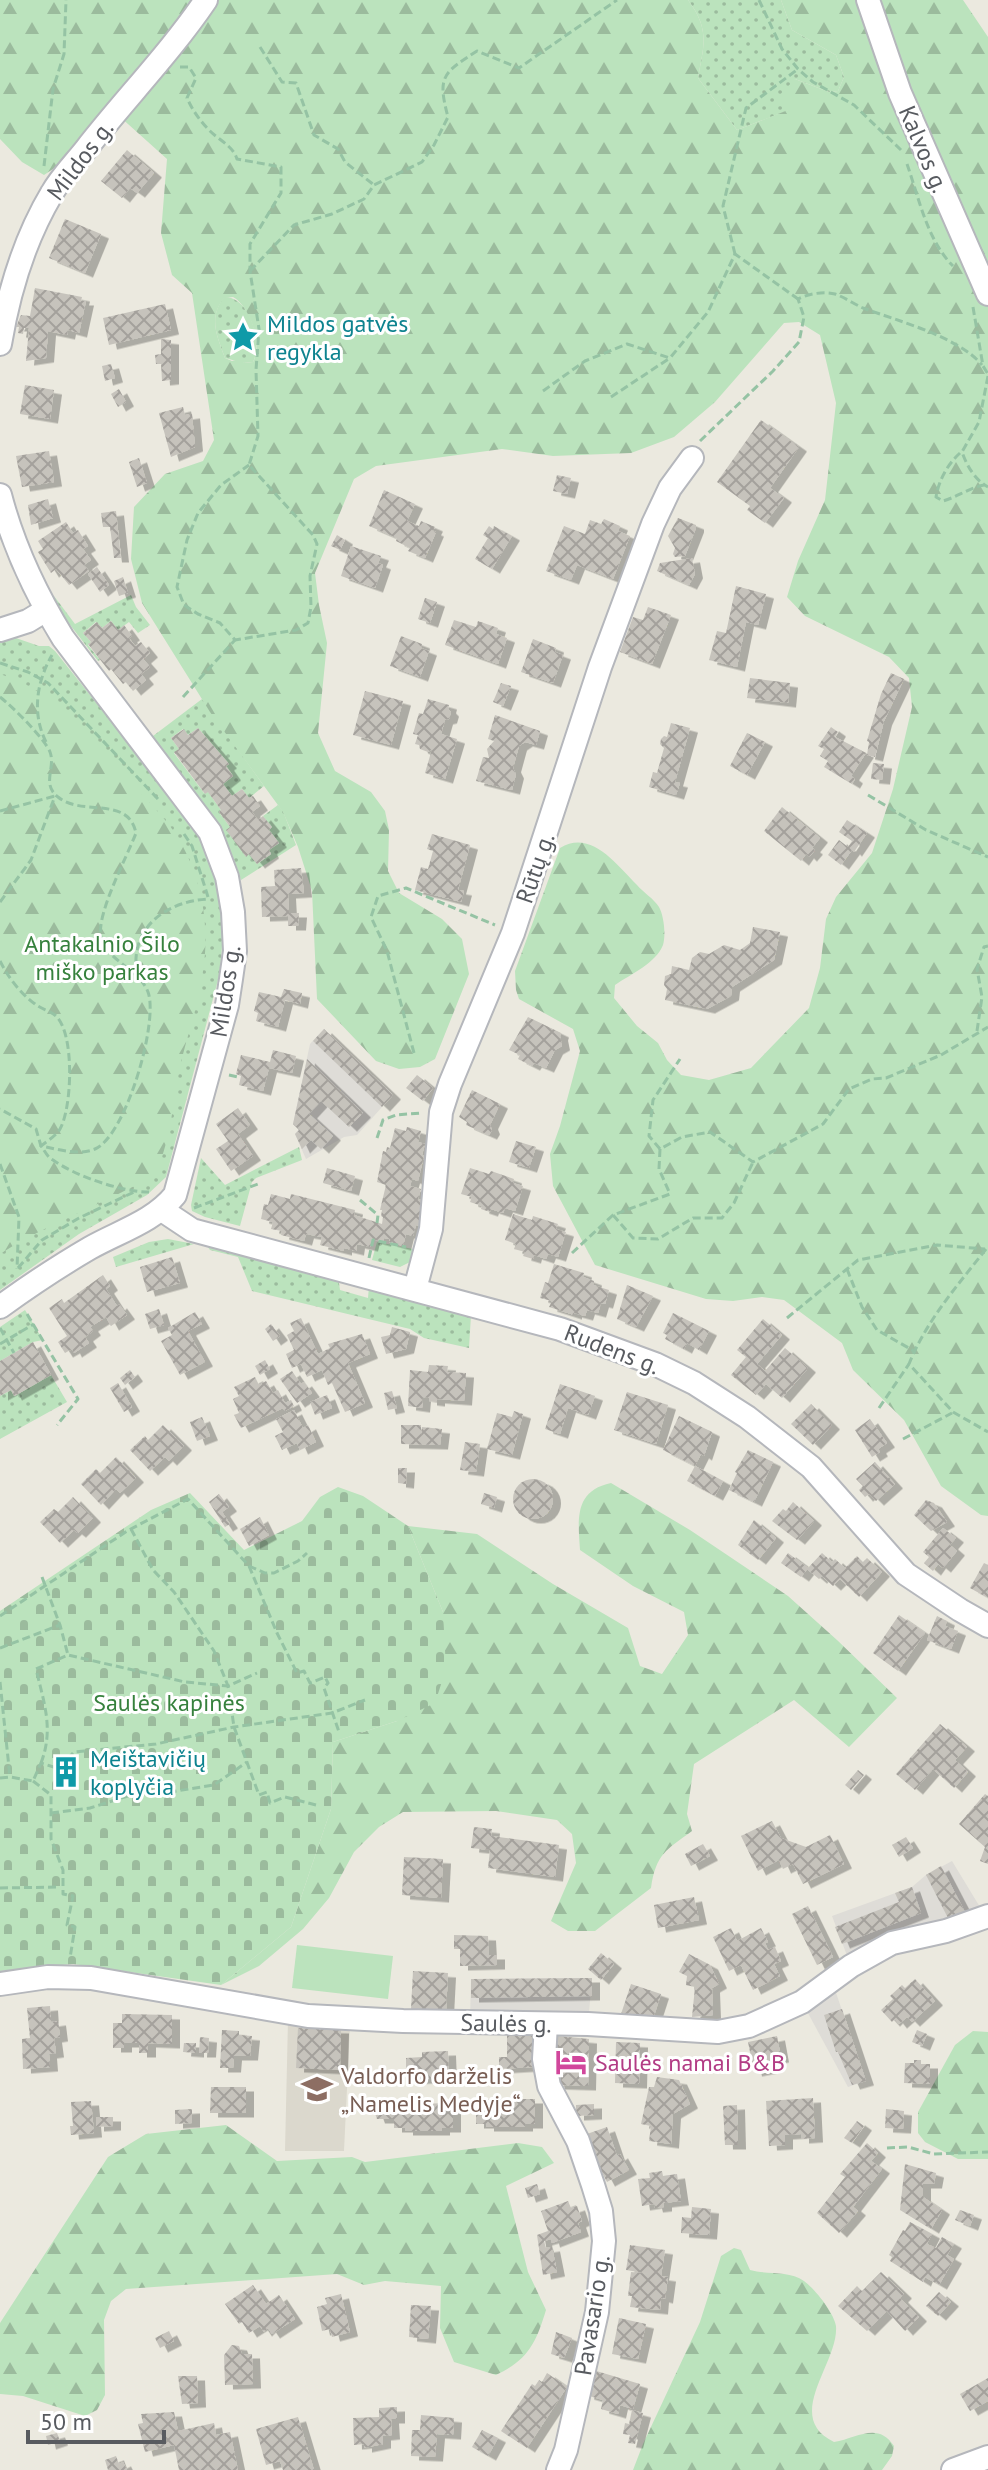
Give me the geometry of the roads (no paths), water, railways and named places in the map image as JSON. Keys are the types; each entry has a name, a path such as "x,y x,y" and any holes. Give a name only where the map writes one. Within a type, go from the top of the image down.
{"street":[{"name":"Mildos g.","path":"0,344 16,272 32,229 55,188 169,51 206,0"},
{"name":"Kalvos g.","path":"868,0 900,93 980,298"},
{"name":"Rūtų g.","path":"415,1289 431,1229 441,1112 450,1084 513,933 600,667 653,524 670,488 692,458"},
{"name":"Mildos g.","path":"0,495 17,545 46,610 63,638 210,832 225,868 233,912 235,951 227,1005 175,1195 161,1201 143,1222 62,1264 8,1301"},
{"path":"0,630 28,621 46,610"},
{"name":"Rudens g.","path":"161,1201 192,1230 565,1330 645,1359 694,1383 747,1417 811,1467 906,1574 988,1626"},
{"name":"Saulės g.","path":"0,1984 48,1977 91,1978 308,2016 718,2032 749,2026 802,2002 851,1966 892,1943 946,1931 988,1916"},
{"name":"Pavasario g.","path":"546,2024 544,2059 549,2086 578,2141 601,2211 604,2241 597,2312 566,2450 558,2470"},
{"path":"953,2470 988,2457"}],"place":[{"name":"Mildos gatvės regykla","path":"243,337"},
{"name":"Meištavičių koplyčia","path":"66,1772"},
{"name":"Saulės namai B&B","path":"571,2062"},
{"name":"Valdorfo darželis „Namelis Medyje“","path":"317,2089"}],"park label":[{"name":"Antakalnio Šilo miško parkas","path":"102,957"},
{"name":"Saulės kapinės","path":"169,1702"}]}
